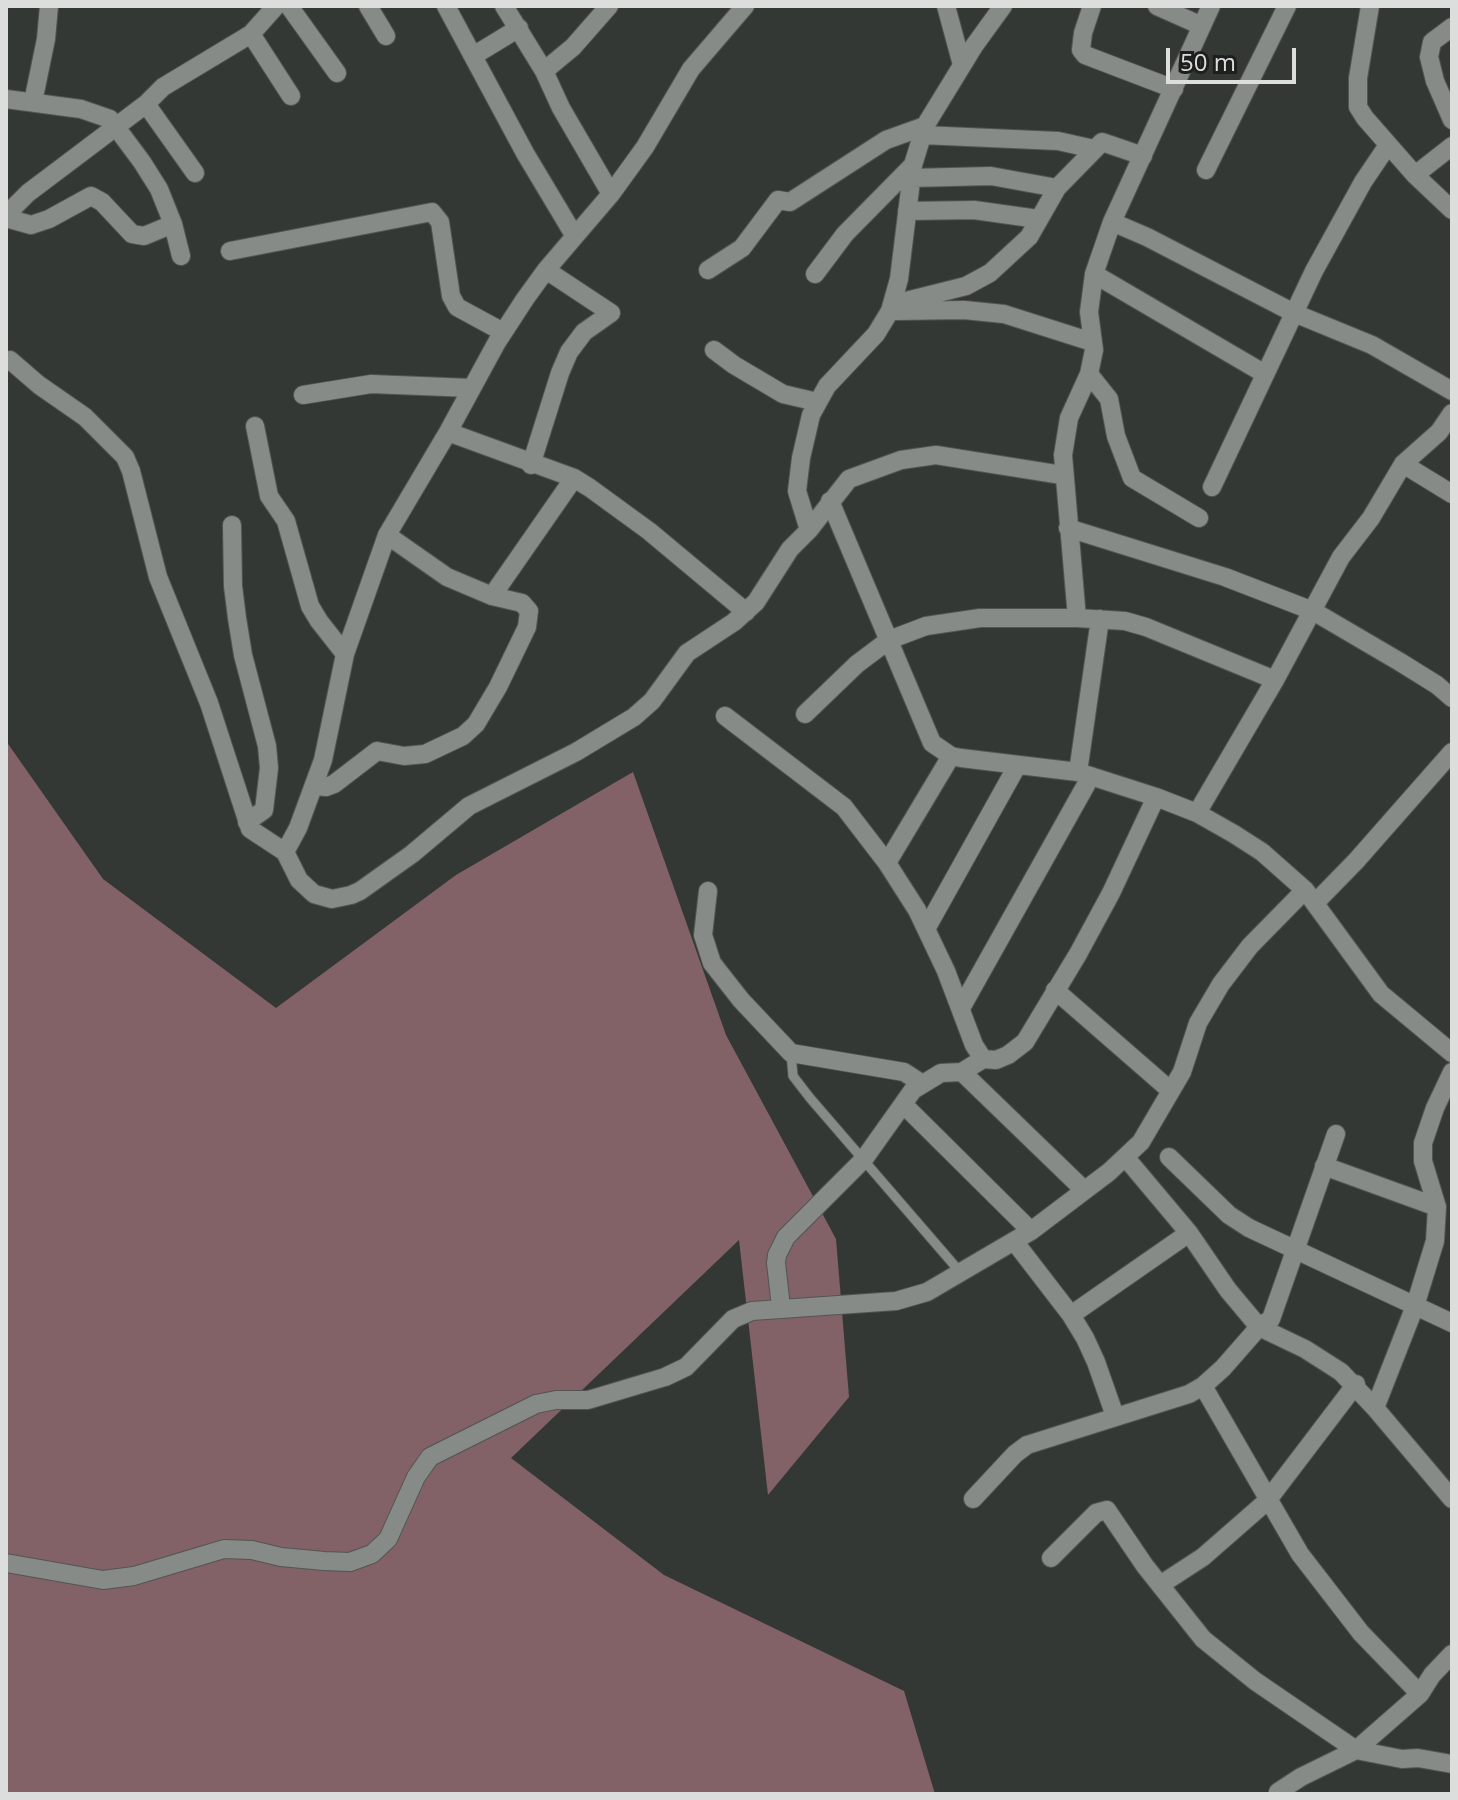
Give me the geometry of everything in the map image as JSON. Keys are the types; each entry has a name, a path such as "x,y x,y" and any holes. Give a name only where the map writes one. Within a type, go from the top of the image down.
{"street":[{"path":"33,102 46,39 49,6"},
{"path":"173,224 144,236 132,234 102,202 91,196 49,219 31,225 6,216 28,193 92,147 163,87 251,34 276,6"},
{"path":"289,6 337,73"},
{"path":"368,6 386,36"},
{"path":"446,6 525,153 574,235"},
{"path":"504,6 544,71 561,108 611,194"},
{"path":"544,71 573,47 609,6"},
{"path":"285,852 315,786 345,654 387,535 503,332 546,270 611,194 645,147 691,69 745,6"},
{"path":"946,6 962,65"},
{"path":"809,530 797,491 807,432 817,402 835,377 876,334 890,311 899,279 912,172 923,131 962,65 1003,6"},
{"path":"1092,6 1083,33 1081,50 1085,55 1174,89"},
{"path":"1157,6 1202,26"},
{"path":"1077,618 1062,475 1063,443 1069,418 1089,374 1094,354 1089,301 1094,274 1112,222 1211,6"},
{"path":"1206,170 1287,6"},
{"path":"1370,6 1360,56 1357,98 1365,118 1415,175 1452,210"},
{"path":"1452,27 1432,42 1429,57 1452,120"},
{"path":"473,56 519,28"},
{"path":"251,34 291,96"},
{"path":"6,99 98,113 110,119 159,189 181,256"},
{"path":"146,104 195,173"},
{"path":"708,270 745,245 778,200 790,202 893,136 923,131 1058,141 1094,149"},
{"path":"890,311 916,298 978,281 1023,243 1057,188 1104,142 1143,156"},
{"path":"1212,487 1314,271 1363,182 1388,145"},
{"path":"1415,175 1452,146"},
{"path":"815,274 845,234 912,172 991,176 1057,188"},
{"path":"907,211 974,210 1038,219"},
{"path":"230,251 432,212 440,222 451,296 457,307 503,332"},
{"path":"1112,222 1294,313 1372,345 1452,391"},
{"path":"531,465 569,352 584,332 611,314 609,309 589,300 546,270"},
{"path":"1094,274 1265,374"},
{"path":"890,311 954,310 1004,314 1092,342"},
{"path":"714,350 783,394 817,402"},
{"path":"7,359 85,417 125,457 158,577 209,703 247,822 255,835 285,852 299,880 319,896 337,898 360,891 469,806 576,752 634,717 652,701 687,653 756,602 790,549 849,479 901,460 936,455 1062,475"},
{"path":"1089,374 1109,399 1115,433 1133,479 1199,518"},
{"path":"303,395 371,384 471,388"},
{"path":"1197,813 1275,680 1341,557 1371,518 1403,464 1439,432 1452,413"},
{"path":"255,426 269,496 286,521 310,606 345,654"},
{"path":"448,432 531,465 574,478 649,531 746,612"},
{"path":"1403,464 1452,494"},
{"path":"492,596 574,478"},
{"path":"830,501 932,743 951,756 1084,774 1197,813 1262,852 1310,896 1381,994 1452,1053"},
{"path":"232,525 237,618 243,655 267,746 269,768 264,810 247,822"},
{"path":"1068,528 1225,577 1313,611 1413,669 1452,698"},
{"path":"315,786 334,784 371,753 425,754 455,740 476,724 510,667 529,620 529,611 522,603 492,596 447,577 387,535"},
{"path":"805,714 857,664 889,640 907,631 953,620 1077,618 1125,621 1275,680"},
{"path":"961,1008 1084,774 1100,619"},
{"path":"725,716 844,807 887,863 926,929 974,1045 983,1059"},
{"path":"6,1563 103,1580 134,1576 224,1549 350,1562 372,1554 388,1539 416,1477 430,1457 536,1404 556,1400 588,1400 665,1377 686,1367 733,1319 752,1311 781,1307 830,1307 914,1297 961,1273 1031,1231 1126,1158 1141,1142 1171,1091 1189,1054 1198,1023 1221,984 1250,946 1365,852 1452,752"},
{"path":"887,863 951,756"},
{"path":"926,929 1017,766"},
{"path":"781,1307 776,1273 780,1248 786,1237 864,1159 921,1083 941,1073 962,1072 983,1059 996,1060 1025,1042 1111,893 1156,797"},
{"path":"708,891 703,935 712,963 741,1000 791,1053 904,1072 921,1083"},
{"path":"1055,990 1171,1091"},
{"path":"962,1072 1083,1189"},
{"path":"1375,1408 1415,1306 1435,1241 1437,1207 1423,1161 1423,1143 1452,1072"},
{"path":"904,1105 1031,1231"},
{"path":"973,1499 1027,1445 1115,1416 1154,1407 1203,1386 1259,1327 1271,1319 1336,1134"},
{"path":"1169,1157 1229,1215 1295,1251 1452,1323"},
{"path":"1126,1158 1189,1233 1228,1290 1259,1327 1305,1349 1356,1384 1452,1499"},
{"path":"1324,1166 1437,1207"},
{"path":"1071,1315 1189,1233"},
{"path":"1014,1241 1071,1315 1096,1362 1115,1416"},
{"path":"1160,1585 1203,1557 1267,1501 1356,1384"},
{"path":"1203,1386 1300,1554 1361,1633 1420,1694"},
{"path":"1051,1558 1096,1513 1107,1510 1203,1639 1227,1660 1356,1750 1452,1764"},
{"path":"1278,1792 1356,1750 1420,1694 1432,1675 1452,1654"}],"lane":[{"path":"791,1053 793,1076 961,1273"}],"shaded area":[{"path":"6,741 103,879 276,1008 456,875 633,772 726,1035 836,1239 849,1397 768,1495 739,1240 511,1458 664,1575 904,1691 935,1794 6,1794"}]}
